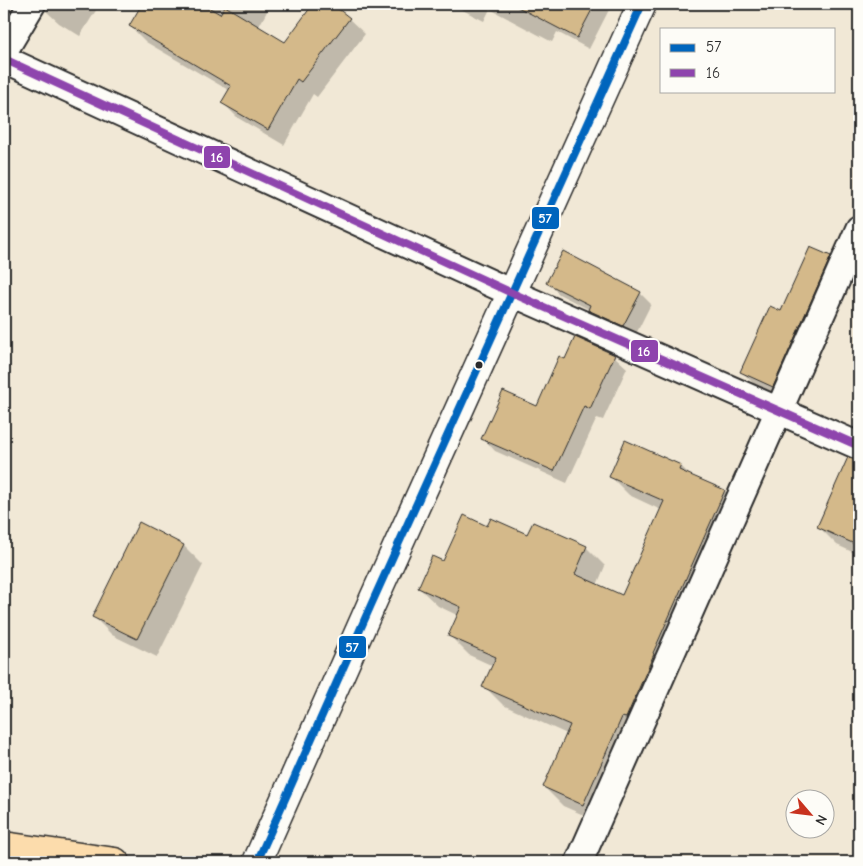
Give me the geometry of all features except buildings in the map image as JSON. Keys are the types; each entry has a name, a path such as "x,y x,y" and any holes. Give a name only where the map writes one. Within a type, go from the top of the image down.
{"highway":[{"path":"4,846 115,862"}],"street":[{"path":"4,51 32,4"},
{"path":"257,862 370,605 642,4"},
{"path":"4,59 512,292 859,446"},
{"path":"579,862 859,229"}],"transit line":[{"name":"57","path":"257,862 642,4"},
{"name":"16","path":"4,59 512,293 859,446"}]}
